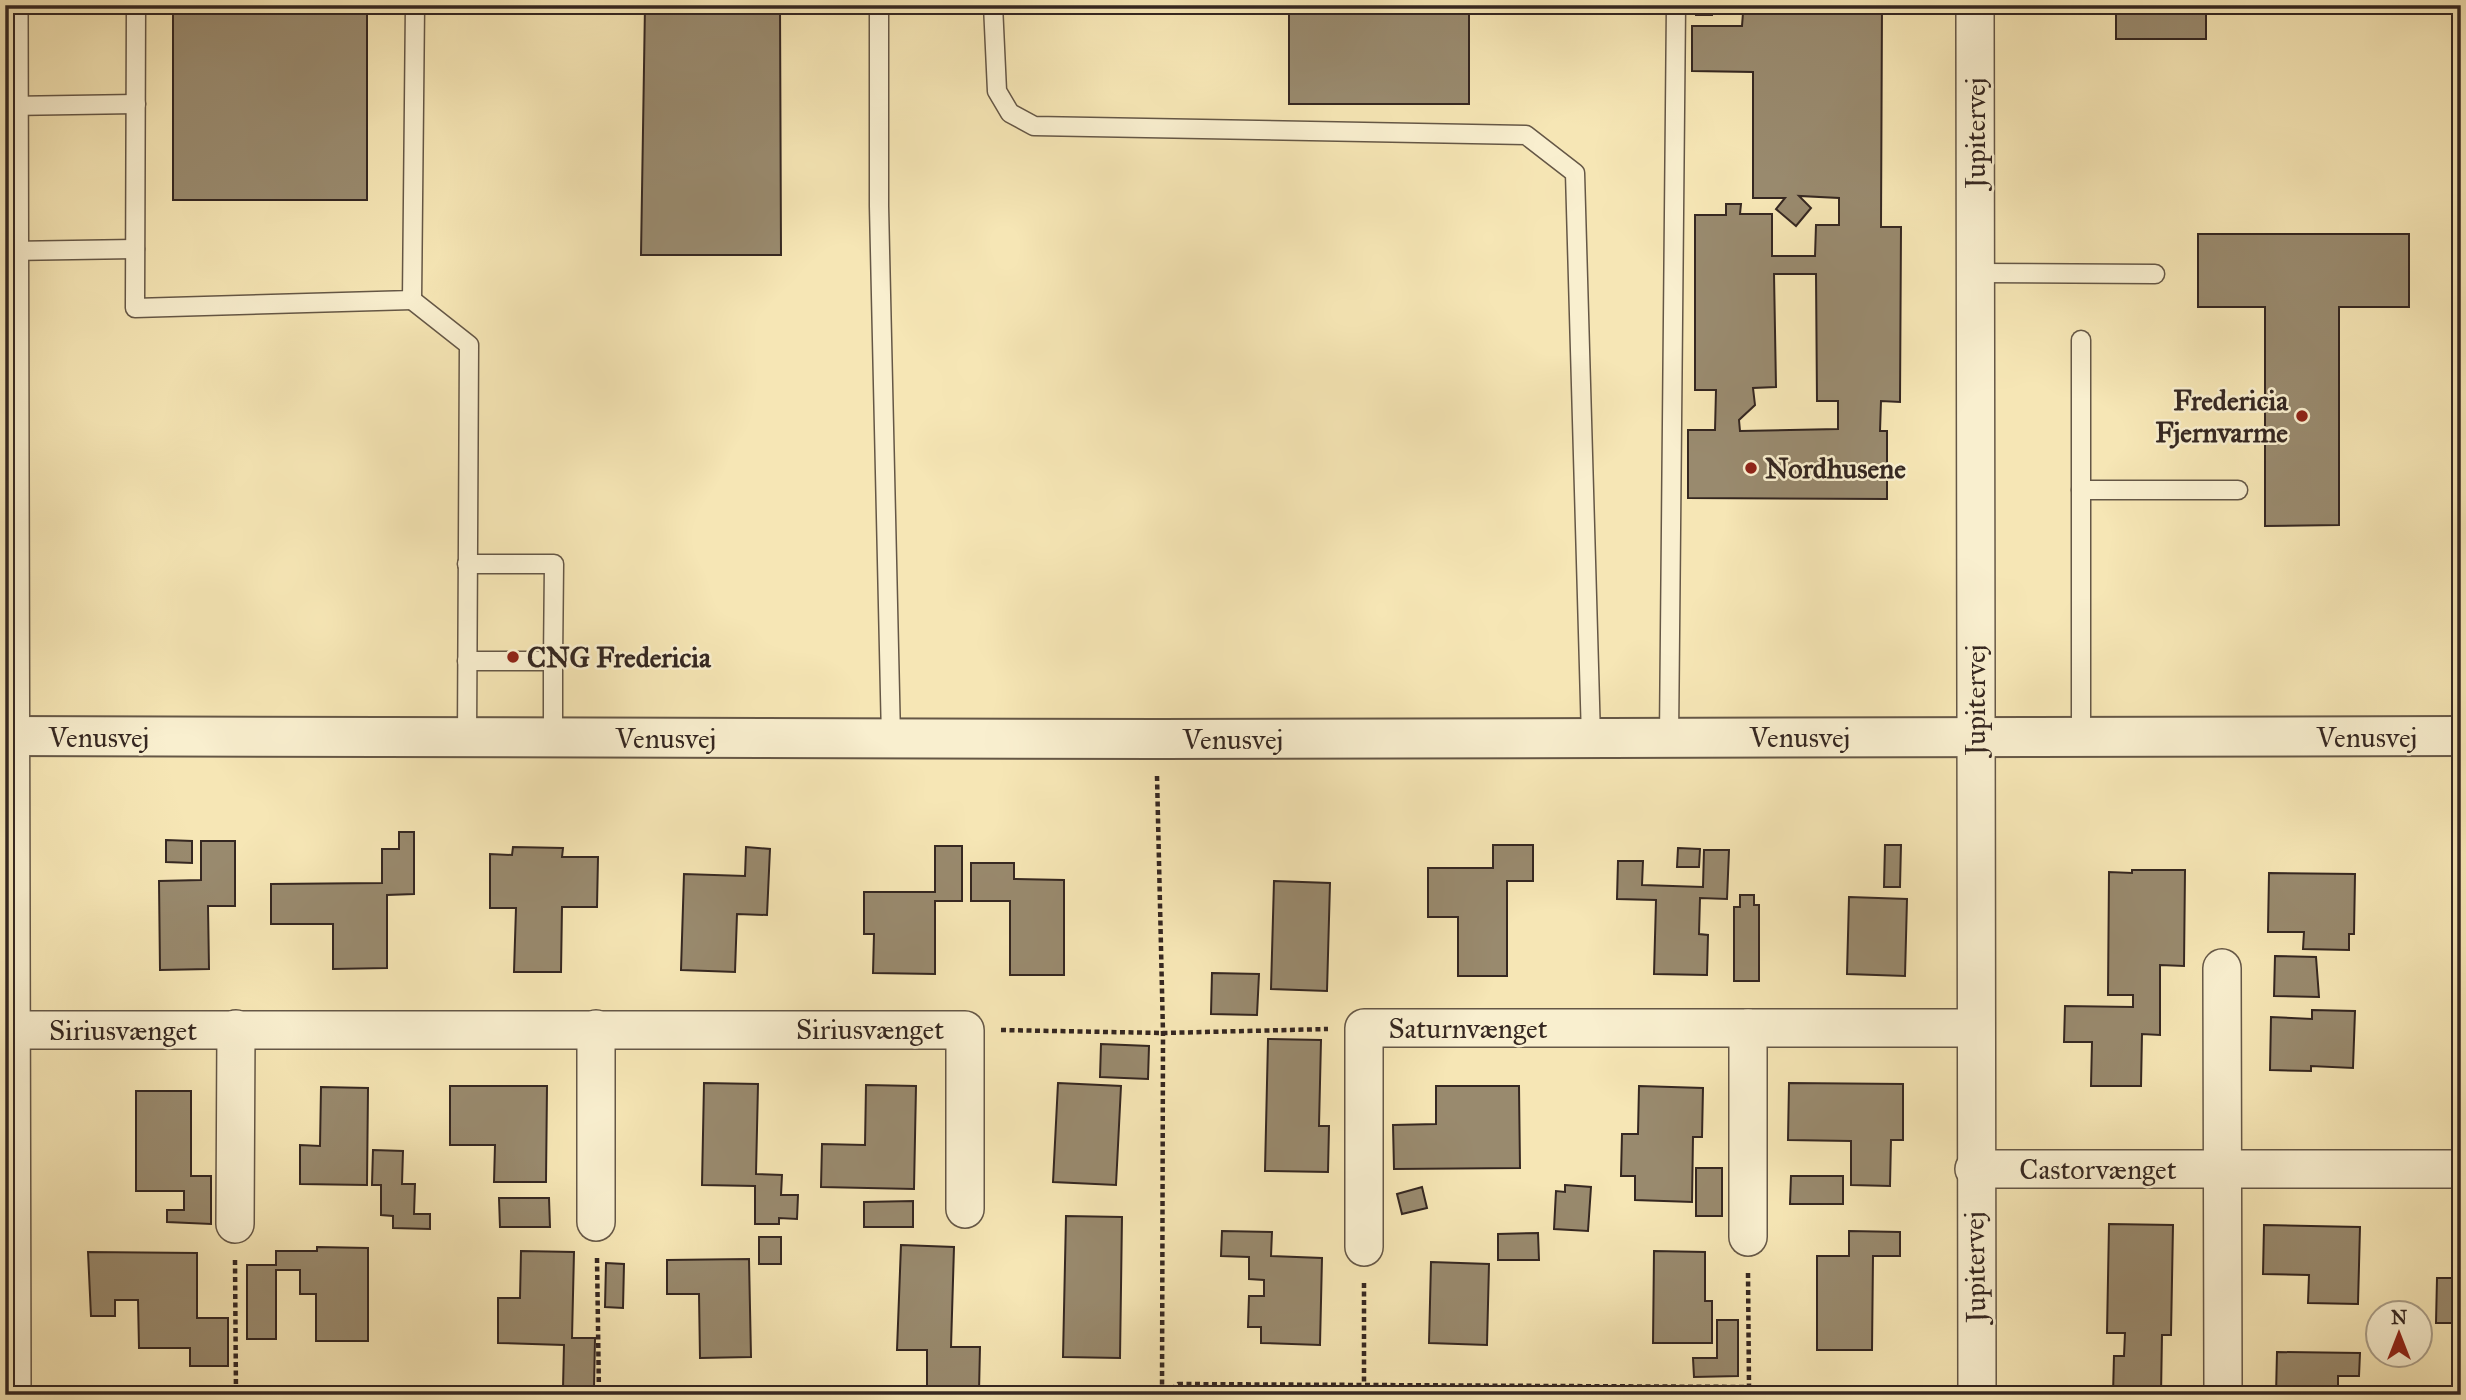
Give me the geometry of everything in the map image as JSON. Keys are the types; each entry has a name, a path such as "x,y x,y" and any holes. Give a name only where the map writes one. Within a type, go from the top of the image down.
{"street":[{"path":"9,5 8,736 11,1030 8,1198 12,1395"},
{"name":"Jupitervej","path":"1975,5 1974,1169 1977,1395"},
{"name":"Venusvej","path":"8,736 1158,739 2461,736"},
{"path":"2222,968 2223,1389"},
{"name":"Saturnvænget","path":"1364,1247 1364,1028 1976,1028"},
{"path":"1748,1028 1748,1237"},
{"name":"Siriusvænget","path":"235,1224 236,1029"},
{"path":"596,1029 596,1222"},
{"name":"Siriusvænget","path":"11,1030 965,1030 965,1209"},
{"name":"Castorvænget","path":"1974,1169 2461,1169"}],"lane":[{"path":"136,5 135,308 412,300 469,345 467,738"},
{"path":"412,300 415,5"},
{"path":"879,5 879,205 891,738"},
{"path":"993,5 997,91 1010,113 1034,126 1526,135 1575,173 1591,738"},
{"path":"1669,738 1676,5"},
{"path":"9,106 136,104"},
{"path":"10,251 135,249"},
{"path":"1975,273 2155,274"},
{"path":"2081,340 2081,738"},
{"path":"2081,490 2238,490"},
{"path":"467,564 554,564 553,738"},
{"path":"467,661 553,661"}],"path":[{"path":"1158,739 1163,1033 1163,1395"},
{"path":"965,1030 1163,1033 1364,1028"},
{"path":"596,1222 599,1395"},
{"path":"235,1224 236,1395"},
{"path":"1163,1395 1178,1384 1749,1387 1748,1237"},
{"path":"1364,1247 1364,1384"}],"building":[{"path":"173,5 367,5 367,200 173,200"},
{"path":"645,5 780,5 781,255 641,255"},
{"path":"1289,5 1469,5 1469,104 1289,104"},
{"path":"1696,5 1712,5 1712,15 1696,15"},
{"path":"1724,5 1740,5 1740,14 1724,14"},
{"path":"1752,5 1882,5 1881,227 1901,227 1900,402 1881,401 1880,431 1887,431 1887,499 1688,498 1688,430 1715,430 1716,390 1695,390 1695,215 1726,215 1726,204 1741,204 1740,214 1772,214 1772,256 1815,256 1816,225 1839,225 1839,198 1799,196 1811,208 1796,226 1776,209 1785,198 1753,198 1753,72 1692,71 1692,26 1742,26 1743,13 1752,13","holes":["1774,274 1816,274 1817,401 1838,401 1838,429 1740,431 1739,420 1755,405 1753,388 1776,387"]},
{"path":"2116,5 2206,5 2206,39 2116,39"},
{"name":"Fredericia Fjernvarme","path":"2198,234 2409,234 2409,307 2339,307 2339,525 2265,526 2265,307 2198,307"},
{"path":"399,832 414,832 414,894 387,895 387,968 333,969 333,924 271,924 271,884 382,883 382,849 399,849"},
{"path":"166,840 192,841 192,863 166,862"},
{"path":"201,841 235,841 235,906 208,906 209,969 160,970 159,881 201,880"},
{"path":"1493,845 1533,845 1533,881 1507,881 1507,976 1458,976 1458,917 1428,917 1428,868 1493,868"},
{"path":"1885,845 1901,845 1900,887 1884,887"},
{"path":"935,846 962,846 962,901 935,901 935,974 873,973 874,934 864,934 864,892 935,892"},
{"path":"513,847 563,848 562,857 598,857 597,907 562,907 561,972 514,972 516,908 490,908 490,854 512,855"},
{"path":"746,847 770,849 767,915 737,914 735,972 681,970 684,874 745,876"},
{"path":"1678,848 1700,849 1699,867 1677,867"},
{"path":"1704,850 1729,850 1727,899 1700,898 1699,934 1708,935 1707,975 1654,974 1656,900 1617,899 1618,861 1643,861 1642,885 1703,887"},
{"path":"971,863 1014,863 1014,879 1064,880 1064,975 1010,975 1010,901 971,901"},
{"path":"2132,870 2185,870 2184,966 2160,965 2160,1035 2142,1034 2141,1086 2091,1086 2092,1042 2064,1042 2065,1006 2133,1007 2133,995 2108,995 2109,872 2132,873"},
{"path":"2269,873 2355,874 2354,934 2349,934 2349,950 2303,949 2304,932 2268,932"},
{"path":"1274,881 1330,883 1327,991 1271,989"},
{"path":"1740,895 1754,895 1754,905 1759,905 1759,981 1734,981 1734,907 1740,907"},
{"path":"1849,897 1907,899 1905,976 1847,974"},
{"path":"2459,954 2461,1010 2457,1010"},
{"path":"2275,956 2316,957 2319,997 2274,996"},
{"path":"1212,973 1259,974 1257,1015 1211,1014"},
{"path":"2312,1010 2355,1011 2353,1068 2311,1066 2311,1071 2270,1070 2271,1017 2312,1019"},
{"path":"1268,1039 1321,1040 1319,1126 1329,1126 1328,1172 1265,1171"},
{"path":"1101,1044 1149,1046 1148,1079 1100,1077"},
{"path":"704,1083 758,1084 756,1174 782,1175 781,1195 798,1195 797,1219 779,1218 779,1224 755,1224 755,1186 702,1185"},
{"path":"1058,1083 1121,1086 1116,1185 1053,1182"},
{"path":"1789,1083 1903,1084 1903,1140 1891,1140 1890,1186 1851,1185 1851,1141 1788,1140"},
{"path":"866,1085 916,1086 914,1189 821,1187 822,1144 865,1145"},
{"path":"450,1086 547,1086 546,1182 494,1182 495,1145 450,1145"},
{"path":"1436,1086 1519,1086 1520,1168 1394,1169 1393,1125 1436,1124"},
{"path":"1639,1086 1703,1088 1702,1137 1693,1137 1692,1202 1635,1200 1635,1176 1621,1176 1622,1134 1638,1134"},
{"path":"321,1087 368,1088 367,1185 300,1184 300,1145 320,1146"},
{"path":"136,1091 191,1091 191,1176 211,1176 211,1224 167,1222 167,1210 184,1210 184,1191 136,1191"},
{"path":"373,1150 403,1151 402,1184 415,1184 414,1214 430,1214 430,1229 393,1228 393,1216 381,1215 381,1185 372,1185"},
{"path":"1696,1168 1722,1168 1722,1216 1696,1216"},
{"path":"1791,1176 1843,1176 1843,1204 1790,1204"},
{"path":"1565,1185 1591,1187 1588,1231 1554,1229 1556,1191 1565,1192"},
{"path":"1422,1187 1427,1208 1402,1214 1397,1194"},
{"path":"499,1198 549,1198 550,1227 500,1227"},
{"path":"913,1201 913,1227 864,1227 864,1202"},
{"path":"1066,1216 1122,1217 1120,1358 1063,1357"},
{"path":"2109,1224 2173,1225 2171,1335 2162,1335 2161,1395 2113,1394 2114,1356 2124,1356 2125,1333 2107,1333"},
{"path":"2264,1225 2360,1227 2358,1304 2308,1303 2309,1275 2263,1274"},
{"path":"1222,1231 1272,1232 1271,1256 1322,1258 1320,1345 1261,1343 1261,1327 1248,1327 1249,1296 1264,1296 1264,1280 1249,1279 1249,1257 1221,1256"},
{"path":"1849,1231 1900,1232 1900,1256 1873,1256 1872,1350 1817,1350 1817,1256 1849,1256"},
{"path":"1538,1233 1539,1260 1498,1260 1498,1234"},
{"path":"759,1237 781,1237 781,1264 759,1264"},
{"path":"901,1245 954,1247 951,1347 980,1347 979,1392 927,1390 927,1350 897,1350"},
{"path":"317,1247 368,1248 368,1341 316,1341 316,1294 300,1294 300,1270 276,1270 276,1339 247,1339 247,1265 276,1265 276,1251 317,1251"},
{"path":"521,1251 574,1252 572,1338 595,1338 594,1388 563,1388 564,1345 498,1343 498,1298 520,1298"},
{"path":"1654,1251 1705,1252 1705,1301 1712,1301 1712,1343 1653,1343"},
{"path":"88,1252 197,1253 197,1318 228,1318 228,1366 190,1366 190,1348 139,1348 138,1300 115,1300 115,1316 91,1316"},
{"path":"749,1259 751,1357 700,1358 699,1294 667,1294 667,1260"},
{"path":"1431,1262 1489,1264 1487,1345 1429,1343"},
{"path":"606,1263 624,1264 623,1308 605,1307"},
{"path":"2437,1278 2461,1278 2461,1323 2436,1323"},
{"path":"1717,1320 1738,1320 1738,1376 1694,1377 1693,1358 1717,1358"},
{"path":"2277,1352 2360,1353 2359,1376 2338,1376 2338,1395 2276,1395"},
{"path":"1811,1390 1903,1390 1903,1395 1811,1395"}],"place":[{"name":"Fredericia Fjernvarme","path":"2302,416"},
{"name":"Nordhusene","path":"1751,468"},
{"name":"CNG Fredericia","path":"513,657"}]}
